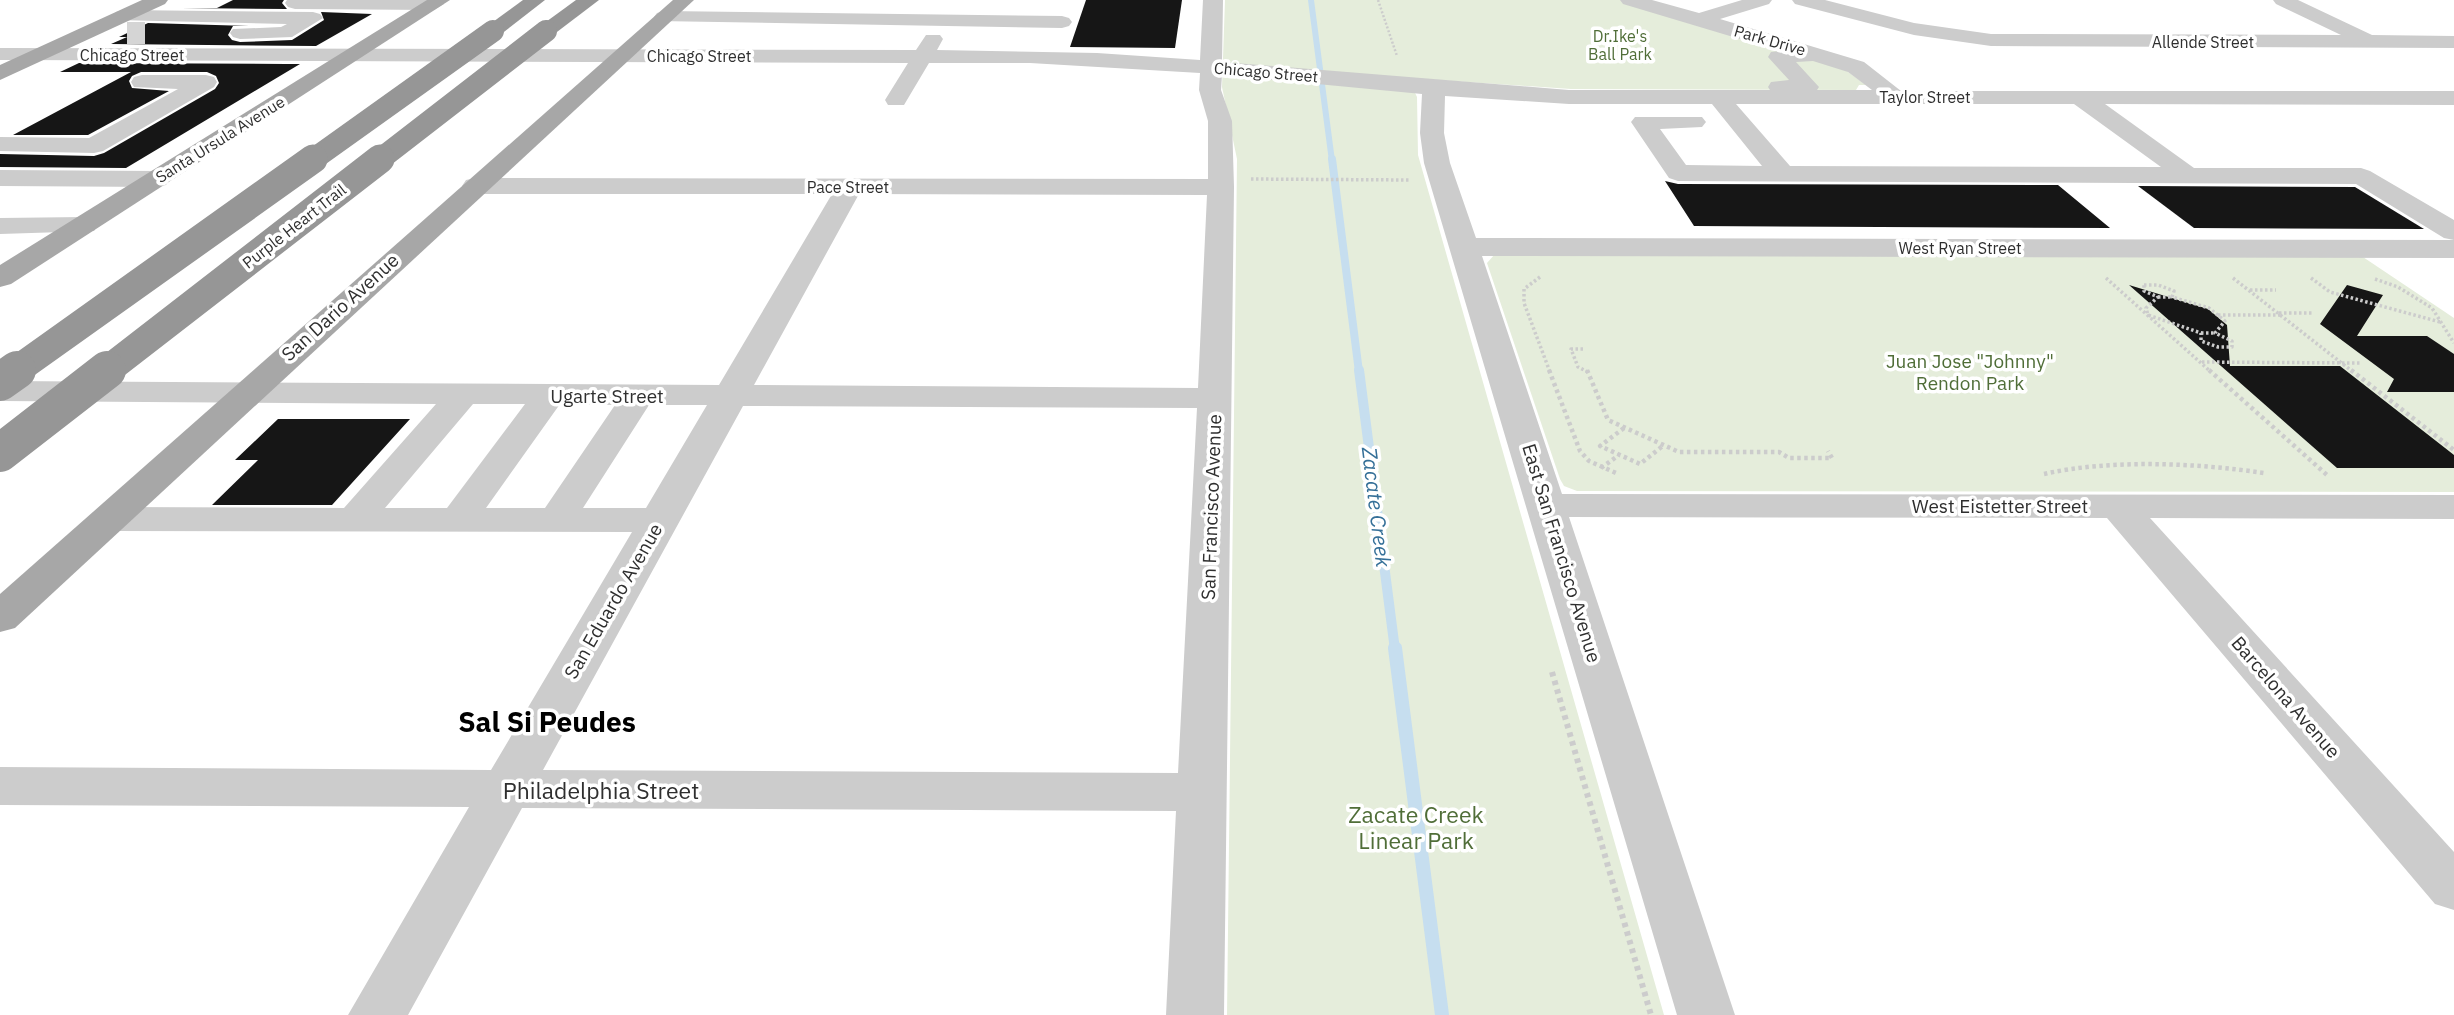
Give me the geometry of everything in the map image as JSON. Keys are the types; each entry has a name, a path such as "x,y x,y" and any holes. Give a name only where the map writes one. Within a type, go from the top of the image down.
{"highway":[{"path":"0,382 535,0"},
{"name":"Purple Heart Trail","path":"0,453 589,0"}],"main road":[{"path":"0,73 88,33 132,27 158,0"},
{"name":"San Dario Avenue","path":"0,618 111,519 244,394 684,0"},
{"name":"Santa Ursula Avenue","path":"0,278 437,2"}],"street":[{"path":"194,0 192,4 210,5 437,2"},
{"name":"San Francisco Avenue","path":"1195,1015 1214,398 1232,183 1220,121 1210,90 1226,69 1213,0"},
{"path":"1630,0 1699,19"},
{"name":"Park Drive","path":"1699,19 1762,0"},
{"name":"Allende Street","path":"1802,0 1952,36 2025,42 2454,42"},
{"path":"2283,0 2371,42"},
{"path":"664,17 940,29 1062,22 1069,4 956,1 940,29 921,57 896,100"},
{"path":"313,18 285,33 132,27 313,18"},
{"name":"Park Drive","path":"1699,19 1818,54 1867,73 1895,97"},
{"name":"Chicago Street","path":"0,54 1094,58 1415,87"},
{"path":"1546,84 1808,87 1779,57 1818,54"},
{"path":"0,81 36,81"},
{"path":"0,144 94,146 206,82 114,82"},
{"name":"Taylor Street","path":"1415,87 1569,97 2454,98"},
{"name":"East San Francisco Avenue","path":"1415,87 1432,133 1437,163 1706,1015"},
{"path":"1718,97 1782,173"},
{"path":"2079,97 2188,175"},
{"path":"1767,123 1643,122 1678,173 2361,176 2454,232"},
{"path":"2074,124 2115,124"},
{"path":"0,178 157,179"},
{"name":"Pace Street","path":"475,186 850,187 1232,183"},
{"name":"San Eduardo Avenue","path":"377,1015 850,187"},
{"path":"0,219 39,197"},
{"path":"0,226 84,225"},
{"name":"West Ryan Street","path":"1465,247 2454,249"},
{"name":"Ugarte Street","path":"0,391 461,396 1214,398"},
{"path":"354,520 461,396"},
{"path":"458,520 549,396"},
{"path":"556,520 637,397"},
{"name":"West Eistetter Street","path":"1547,505 2454,507"},
{"name":"Barcelona Avenue","path":"2118,506 2454,888"},
{"path":"111,519 659,520"},
{"name":"Philadelphia Street","path":"0,786 1202,792"}],"path":[{"path":"1378,0 1398,58"},
{"path":"1232,183 1421,180"},
{"path":"2097,269 2330,478"},
{"path":"1549,274 1534,280 1524,289 1524,303 1573,438 1589,461 1601,468 1623,474"},
{"path":"2231,276 2454,450"},
{"path":"2308,276 2330,292 2441,322"},
{"path":"2368,277 2411,294 2432,308 2454,343"},
{"path":"2172,297 2174,291 2158,285 2144,285 2144,291 2158,297 2172,297 2209,308 2225,321 2215,333"},
{"path":"2250,290 2276,290"},
{"path":"2148,315 2146,308 2158,297"},
{"path":"2218,315 2314,313"},
{"path":"2148,315 2201,333 2215,333 2232,341 2232,347 2218,347 2201,341 2201,333"},
{"path":"1583,349 1571,349 1578,367 1587,370 1608,420 1679,452 1779,452 1789,458 1832,458 1828,451"},
{"path":"2201,362 2360,363"},
{"path":"1625,428 1600,446 1640,464 1664,445"},
{"path":"2444,442 2454,442"},
{"path":"1601,468 1620,455"},
{"path":"2039,475 2079,466 2218,466"}],"green space":[{"name":"Zacate Creek Linear Park","path":"1225,0 1646,0 1844,69 1866,85 1859,85 1856,90 1571,89 1408,78 1417,97 1418,155 1664,1015 1227,1015 1237,159 1222,87"},
{"name":"Juan Jose \"Johnny\" Rendon Park","path":"2357,253 2454,318 2454,492 1577,491 1564,486 1560,479 1487,263 1495,254"}],"building":[{"path":"233,0 284,0 282,3 287,9 181,8 217,8"},
{"path":"1086,0 1182,0 1175,48 1070,47"},
{"path":"321,12 372,14 316,46 111,44 127,37 119,37 148,23 249,26 233,26 228,35 232,40 240,42 292,40 324,20"},
{"path":"79,63 300,64 126,168 0,167 0,154 94,156 104,153 215,89 219,83 216,76 207,72 141,72 132,76 129,81 132,88 169,91 88,135 13,135 131,72 60,72"},
{"path":"1665,181 1678,184 2058,185 2110,228 1694,226"},
{"path":"2138,186 2355,187 2424,229 2194,228"},
{"path":"2129,285 2208,309 2227,325 2230,366 2340,366 2454,455 2454,468 2337,468"},
{"path":"2347,285 2383,295 2357,336 2427,336 2454,354 2454,392 2387,392 2394,379 2320,324"},
{"path":"278,419 410,419 332,505 212,505 258,460 235,460"}],"waterway":[{"name":"Zacate Creek","path":"1311,0 1332,161"},
{"name":"Zacate Creek","path":"1332,159 1359,372"},
{"name":"Zacate Creek","path":"1359,370 1395,650"},
{"name":"Zacate Creek","path":"1395,648 1442,1015"}],"tunnel":[{"path":"127,33 145,33"}],"district":[{"name":"Sal Si Peudes","path":"547,721"}],"park label":[{"name":"Dr.Ike's Ball Park","path":"1620,45"}]}
